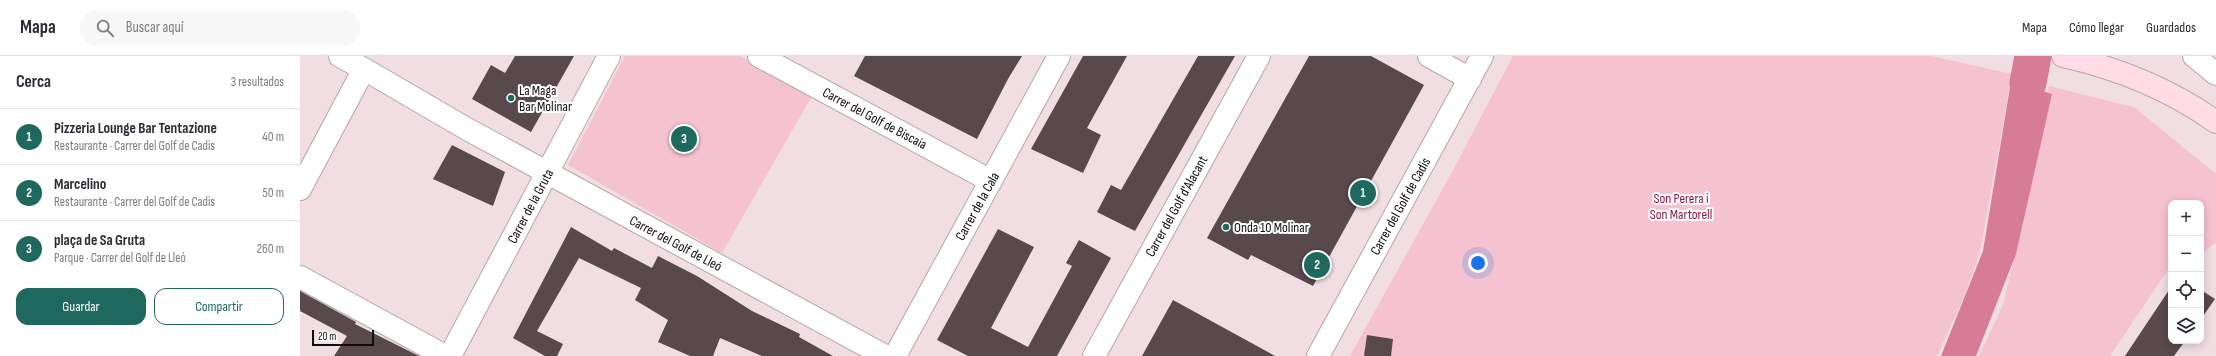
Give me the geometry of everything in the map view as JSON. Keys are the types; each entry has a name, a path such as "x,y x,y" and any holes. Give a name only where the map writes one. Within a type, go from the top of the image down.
{"street":[{"name":"Carrer de la Gruta","path":"450,356 609,56"},
{"name":"Carrer del Golf de Biscaia","path":"759,56 991,181"},
{"name":"Carrer de la Cala","path":"896,356 1059,56"},
{"name":"Carrer del Golf d'Alacant","path":"1094,356 1259,56"},
{"path":"1429,56 1470,79"},
{"name":"Carrer del Golf de Cadis","path":"1318,356 1482,56"},
{"path":"2194,56 2216,74"},
{"path":"2072,58 2154,85 2216,122"},
{"name":"Carrer del Golf de Lleó","path":"354,66 547,173 885,356"},
{"path":"300,189 354,66"},
{"path":"300,277 445,356"}],"green space":[{"path":"625,56 740,56 813,94 722,253 568,165"},
{"name":"Son Perera i Son Martorell","path":"1513,56 1931,56 2012,74 1980,252 1965,295 1937,356 1350,356 1451,174"},
{"path":"2049,86 2134,107 2216,174 2216,242 2204,252 2204,200 2168,200 2168,270 2110,356 1979,356 2003,305 2027,206"}],"shaded area":[{"path":"2011,81 2052,94 2016,254 1976,356 1941,356 1983,251"}],"building":[{"path":"515,56 574,56 531,132 472,99 491,65 505,73"},
{"path":"865,56 1022,56 1008,79 977,139 854,76"},
{"path":"1083,56 1127,56 1087,128 1101,135 1083,173 1031,149"},
{"path":"1198,56 1235,56 1135,231 1097,212 1111,185 1121,190"},
{"path":"1309,56 1371,56 1424,85 1313,286 1251,255 1248,260 1207,238"},
{"path":"452,145 505,172 493,206 433,179"},
{"path":"571,227 612,251 614,248 652,268 658,256 697,276 752,311 800,334 799,337 833,356 762,356 720,338 713,356 690,356 658,342 668,320 635,300 641,288 579,258 537,331 563,344 557,356 545,356 513,338"},
{"path":"998,229 1034,247 991,328 1028,347 1072,266 1066,263 1079,240 1111,258 1057,356 968,356 937,340"},
{"path":"300,291 356,322 355,324 419,356 334,356 347,336 300,311"},
{"path":"2168,292 2168,344 2183,344 2174,356 2125,356"},
{"path":"2204,292 2215,299 2204,315"},
{"path":"1173,300 1275,356 1142,356"},
{"path":"1367,335 1393,339 1391,356 1364,356"}],"waterway":[{"path":"2028,83 2033,56"}],"place":[{"name":"La Maga Bar Molinar","path":"511,98"},
{"name":"plaça de Sa Gruta","path":"684,139"},
{"name":"Pizzeria Lounge Bar Tentazione","path":"1363,193"},
{"name":"Onda 10 Molinar","path":"1226,227"},
{"name":"Marcelino","path":"1317,265"}]}
